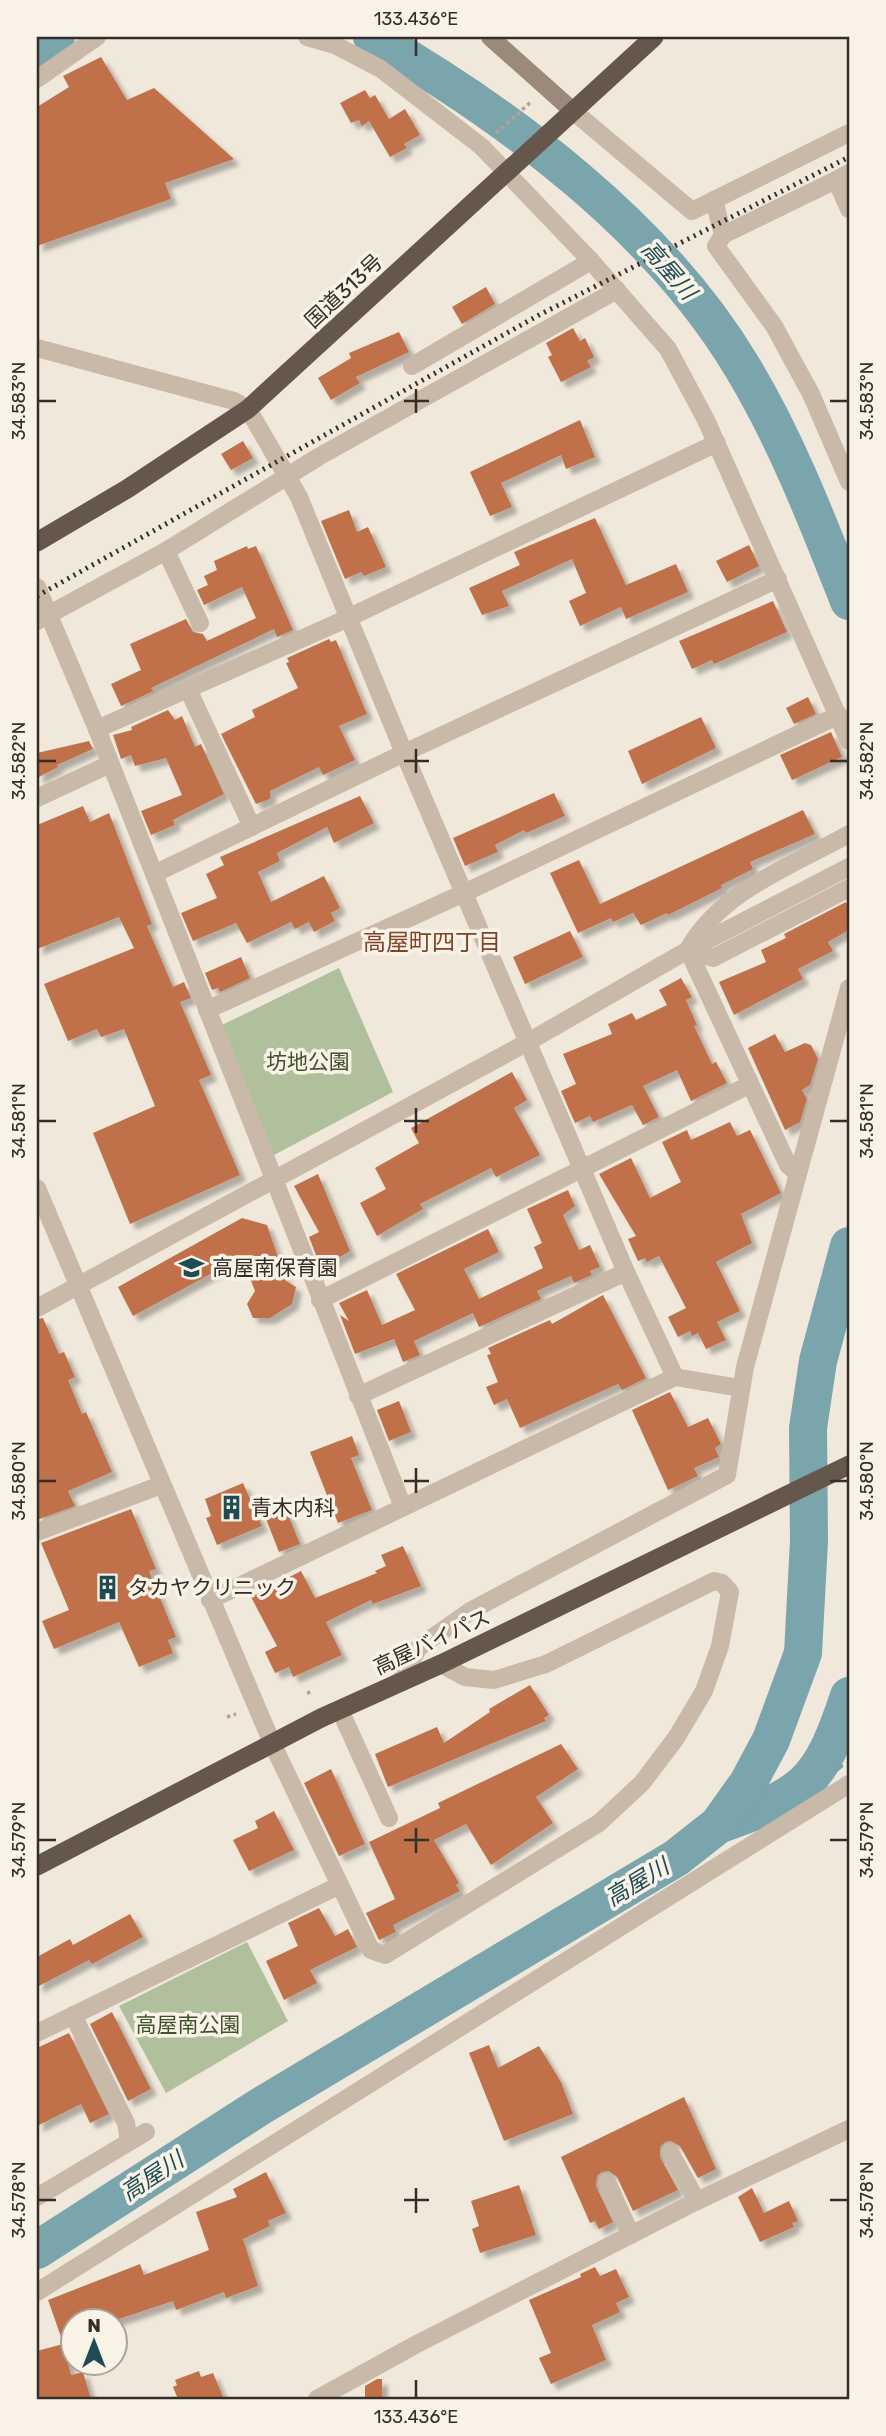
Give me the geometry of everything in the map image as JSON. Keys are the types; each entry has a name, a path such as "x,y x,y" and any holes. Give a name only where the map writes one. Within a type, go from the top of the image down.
{"highway":[{"name":"国道313号","path":"37,542 127,489 248,409 654,37"},
{"name":"高屋バイパス","path":"37,1866 272,1743 441,1664 849,1465"}],"main road":[{"path":"490,37 568,115"}],"street":[{"path":"37,79 97,37"},
{"path":"307,37 335,45 381,69 482,147 591,261 668,349 717,443 849,741"},
{"path":"568,115 692,211 849,133"},
{"path":"849,209 842,177 723,235 716,246 774,327 811,394 849,482"},
{"path":"714,200 723,235"},
{"path":"412,366 591,261"},
{"path":"43,617 166,551 320,456 617,290"},
{"path":"37,348 234,401 248,409 288,478 349,616 404,753 626,1272 675,1377"},
{"path":"97,729 349,616 717,443"},
{"path":"166,551 200,623"},
{"path":"154,874 404,753 778,579"},
{"path":"37,587 43,617 97,729 272,1180 403,1507"},
{"path":"188,689 252,827"},
{"path":"207,1010 464,893 839,715"},
{"path":"37,798 110,764"},
{"path":"688,950 697,933 726,903 849,834"},
{"path":"37,1308 528,1042 688,950 849,867"},
{"path":"688,950 713,958 849,888"},
{"path":"688,950 788,1165 797,1173"},
{"path":"400,1682 419,1647 472,1610 727,1475 740,1388 849,988"},
{"path":"320,1300 749,1085"},
{"path":"37,1188 272,1743 371,1950 377,1955 385,1955 599,1823 642,1783 676,1738 704,1692 720,1646 730,1592 722,1583 714,1581 546,1664 494,1680 465,1677 441,1664"},
{"path":"358,1396 626,1272"},
{"path":"210,1600 675,1377 740,1388"},
{"path":"37,1532 161,1485"},
{"path":"340,1710 389,1818"},
{"path":"37,2292 849,1784"},
{"path":"37,2032 340,1885"},
{"path":"73,2015 126,2123 129,2142"},
{"path":"317,2399 415,2345 631,2235 849,2129"},
{"path":"37,2197 146,2132"},
{"path":"670,2152 697,2202"},
{"path":"607,2182 631,2235"}],"path":[{"path":"495,134 539,94"},
{"path":"227,1717 236,1714"}],"green space":[{"name":"坊地公園","path":"339,968 393,1092 274,1155 222,1025"},
{"name":"高屋南公園","path":"247,1942 288,2021 166,2093 119,2006"}],"building":[{"path":"101,57 127,100 154,88 234,159 165,183 171,199 37,246 37,107 69,87 63,76"},
{"path":"365,90 370,98 375,95 389,119 405,109 420,135 404,144 407,148 390,157 369,121 362,126 359,120 351,123 340,103"},
{"path":"486,287 495,304 462,324 452,307"},
{"path":"573,328 580,341 585,338 594,357 587,361 591,367 561,382 548,357 552,355 546,343"},
{"path":"399,332 409,352 356,377 360,383 331,400 318,378 351,358 349,353"},
{"path":"580,420 595,457 566,469 561,455 501,483 512,507 490,516 470,472"},
{"path":"243,441 253,458 231,470 221,454"},
{"path":"349,510 357,532 368,527 386,567 364,576 361,572 345,579 321,521"},
{"path":"595,518 626,585 676,564 688,592 626,619 621,607 580,626 569,601 586,593 572,559 502,591 509,606 482,615 469,588 520,565 514,552"},
{"path":"749,545 759,566 727,582 716,561"},
{"path":"247,546 248,549 256,546 293,630 277,637 274,629 151,688 154,691 121,706 111,684 141,670 130,644 186,619 193,632 203,634 207,641 256,618 242,587 204,605 197,590 208,585 204,576 217,570 214,561"},
{"path":"773,601 787,632 714,664 712,660 692,669 679,641"},
{"path":"329,639 331,642 336,640 367,714 339,726 355,760 323,775 319,767 270,791 270,799 256,804 221,734 255,717 252,710 298,688 286,663 289,662 287,658"},
{"path":"808,697 816,714 794,724 786,708"},
{"path":"168,710 175,720 182,716 195,747 201,744 224,794 173,820 175,825 151,835 141,811 182,795 166,758 135,766 131,755 121,759 113,735 132,730 131,727"},
{"path":"701,717 716,748 642,784 628,751"},
{"path":"831,732 842,757 792,780 780,755"},
{"path":"89,741 93,749 57,765 58,767 37,778 37,753"},
{"path":"554,793 565,816 526,833 524,830 495,845 498,852 465,866 453,838"},
{"path":"360,796 374,823 334,843 327,827 277,853 280,861 258,872 271,902 324,876 340,908 331,913 335,921 314,932 309,922 295,929 291,922 247,943 236,923 193,941 181,913 217,898 206,874 224,865 220,857"},
{"path":"83,806 90,822 109,813 152,924 147,926 173,987 184,982 191,998 180,1002 211,1075 199,1080 240,1175 130,1224 93,1133 155,1106 124,1029 101,1037 97,1029 68,1041 44,984 134,948 119,917 37,949 37,825"},
{"path":"803,810 815,834 750,862 753,869 721,885 722,888 668,915 667,913 641,925 633,913 613,922 611,918 578,933 550,873 579,860 600,904"},
{"path":"846,902 849,907 849,930 828,942 833,951 798,969 803,979 734,1015 719,982 766,962 761,950 786,938 784,934"},
{"path":"570,931 583,957 525,984 513,957"},
{"path":"241,957 250,978 220,992 218,988 212,990 205,973"},
{"path":"681,978 692,997 686,1000 697,1025 694,1026 712,1064 716,1062 727,1083 691,1101 677,1070 643,1086 659,1117 643,1125 632,1105 593,1122 590,1116 575,1123 561,1091 576,1084 563,1054 612,1034 608,1024 632,1013 636,1020 667,1005 659,990"},
{"path":"775,1034 785,1052 805,1043 811,1045 818,1059 810,1085 802,1090 807,1099 800,1122 785,1130 748,1048"},
{"path":"512,1072 527,1100 514,1108 540,1155 496,1177 491,1168 420,1204 423,1209 377,1236 360,1203 386,1189 375,1168 419,1143 411,1128"},
{"path":"730,1122 737,1136 750,1130 781,1193 741,1214 752,1243 716,1262 740,1311 717,1322 726,1340 706,1349 698,1333 692,1336 690,1331 678,1337 668,1317 686,1308 659,1256 647,1262 645,1258 638,1261 628,1239 636,1236 599,1174 631,1158 650,1198 681,1182 662,1142 687,1130 691,1140"},
{"path":"318,1174 350,1251 321,1268 309,1237 319,1232 294,1186"},
{"path":"568,1190 575,1206 563,1215 579,1250 590,1245 600,1267 590,1271 592,1275 574,1283 571,1276 537,1291 541,1299 479,1327 473,1313 414,1341 420,1355 403,1362 394,1339 355,1354 340,1315 349,1321 339,1303 367,1290 382,1325 415,1310 396,1274 488,1229 499,1252 464,1269 479,1299 543,1268 534,1247 542,1243 527,1209"},
{"path":"242,1218 267,1225 286,1281 296,1287 292,1304 270,1318 253,1318 247,1304 255,1291 242,1257 133,1316 118,1287"},
{"path":"603,1295 646,1378 622,1390 618,1384 520,1428 507,1399 494,1405 486,1387 498,1382 487,1355 491,1354 488,1348 550,1320 552,1324"},
{"path":"43,1318 59,1354 64,1352 75,1377 68,1380 82,1414 86,1412 112,1472 68,1491 75,1506 37,1520 37,1319"},
{"path":"670,1392 688,1427 708,1418 721,1444 715,1448 719,1457 694,1468 698,1476 668,1490 632,1410"},
{"path":"399,1401 411,1432 389,1441 377,1410"},
{"path":"352,1436 359,1455 351,1458 372,1510 338,1523 310,1452"},
{"name":"青木内科","path":"243,1483 262,1526 217,1545 206,1518 211,1516 205,1499"},
{"name":"タカヤクリニック","path":"131,1509 156,1569 149,1571 176,1637 168,1640 173,1653 139,1667 119,1622 54,1649 42,1621 69,1610 41,1543"},
{"path":"286,1510 300,1544 279,1552 266,1519"},
{"path":"403,1546 421,1586 373,1604 371,1600 326,1622 342,1655 293,1677 289,1667 275,1673 265,1652 277,1646 251,1597 301,1571 315,1598 377,1573 375,1571 386,1566 381,1555"},
{"path":"530,1685 549,1715 544,1718 546,1721 388,1787 375,1754 437,1727 444,1743 490,1712 489,1709"},
{"path":"561,1744 578,1769 536,1797 553,1823 491,1865 466,1824 434,1840 459,1883 456,1885 460,1891 393,1925 396,1932 379,1940 366,1913 395,1899 369,1842 440,1808 438,1803"},
{"path":"331,1769 365,1844 339,1856 304,1783"},
{"path":"274,1811 294,1850 249,1871 233,1840 258,1828 255,1821"},
{"path":"319,1908 335,1936 348,1929 357,1947 310,1970 317,1983 284,2000 266,1961 298,1946 288,1923"},
{"path":"130,1914 143,1937 92,1964 89,1960 37,1987 37,1957 70,1939 73,1945"},
{"path":"112,2012 151,2089 128,2101 90,2024"},
{"path":"69,2033 109,2114 90,2123 81,2104 37,2126 37,2048"},
{"path":"489,2045 498,2068 539,2046 561,2082 573,2114 504,2141 469,2053"},
{"path":"684,2097 716,2169 698,2178 680,2146 671,2141 665,2142 660,2147 660,2157 678,2190 633,2211 617,2177 609,2171 602,2172 597,2176 596,2186 613,2222 599,2229 595,2221 590,2223 561,2157"},
{"path":"266,2172 286,2213 268,2221 270,2226 243,2239 258,2286 226,2298 224,2292 176,2310 173,2301 130,2315 130,2306 60,2306 60,2334 48,2300 140,2264 144,2275 209,2250 196,2212 237,2197 233,2189"},
{"path":"519,2185 536,2235 480,2253 472,2229 479,2226 471,2201"},
{"path":"752,2188 764,2213 789,2201 798,2221 792,2223 794,2227 760,2242 738,2197"},
{"path":"595,2267 600,2276 616,2269 629,2297 616,2303 620,2312 592,2325 606,2360 551,2384 539,2358 551,2353 529,2300 581,2277 580,2274"},
{"path":"60,2345 60,2376 84,2376 91,2399 37,2399 37,2351"},
{"path":"199,2371 201,2377 213,2373 224,2399 178,2399 173,2387 177,2385 175,2380"},
{"path":"382,2379 382,2399 365,2399 365,2386"}],"waterway":[{"name":"高屋川","path":"37,52 56,37"},
{"name":"高屋川","path":"372,37 476,102 527,139 624,221 668,267 707,315 757,393 800,480 849,601"},
{"name":"高屋川","path":"37,2250 261,2106 676,1858 718,1825 748,1783 771,1740 803,1653 809,1541 808,1428 818,1361 849,1246"},
{"path":"718,1825 771,1804 805,1783 828,1750 849,1696"},
{"path":"797,1793 817,1784 840,1766"}],"railway":[{"path":"37,596 539,315 849,157"}],"place":[{"name":"高屋南保育園","path":"192,1268"},
{"name":"青木内科","path":"231,1508"},
{"name":"タカヤクリニック","path":"108,1588"}],"district":[{"name":"高屋町四丁目","path":"432,942"}]}
